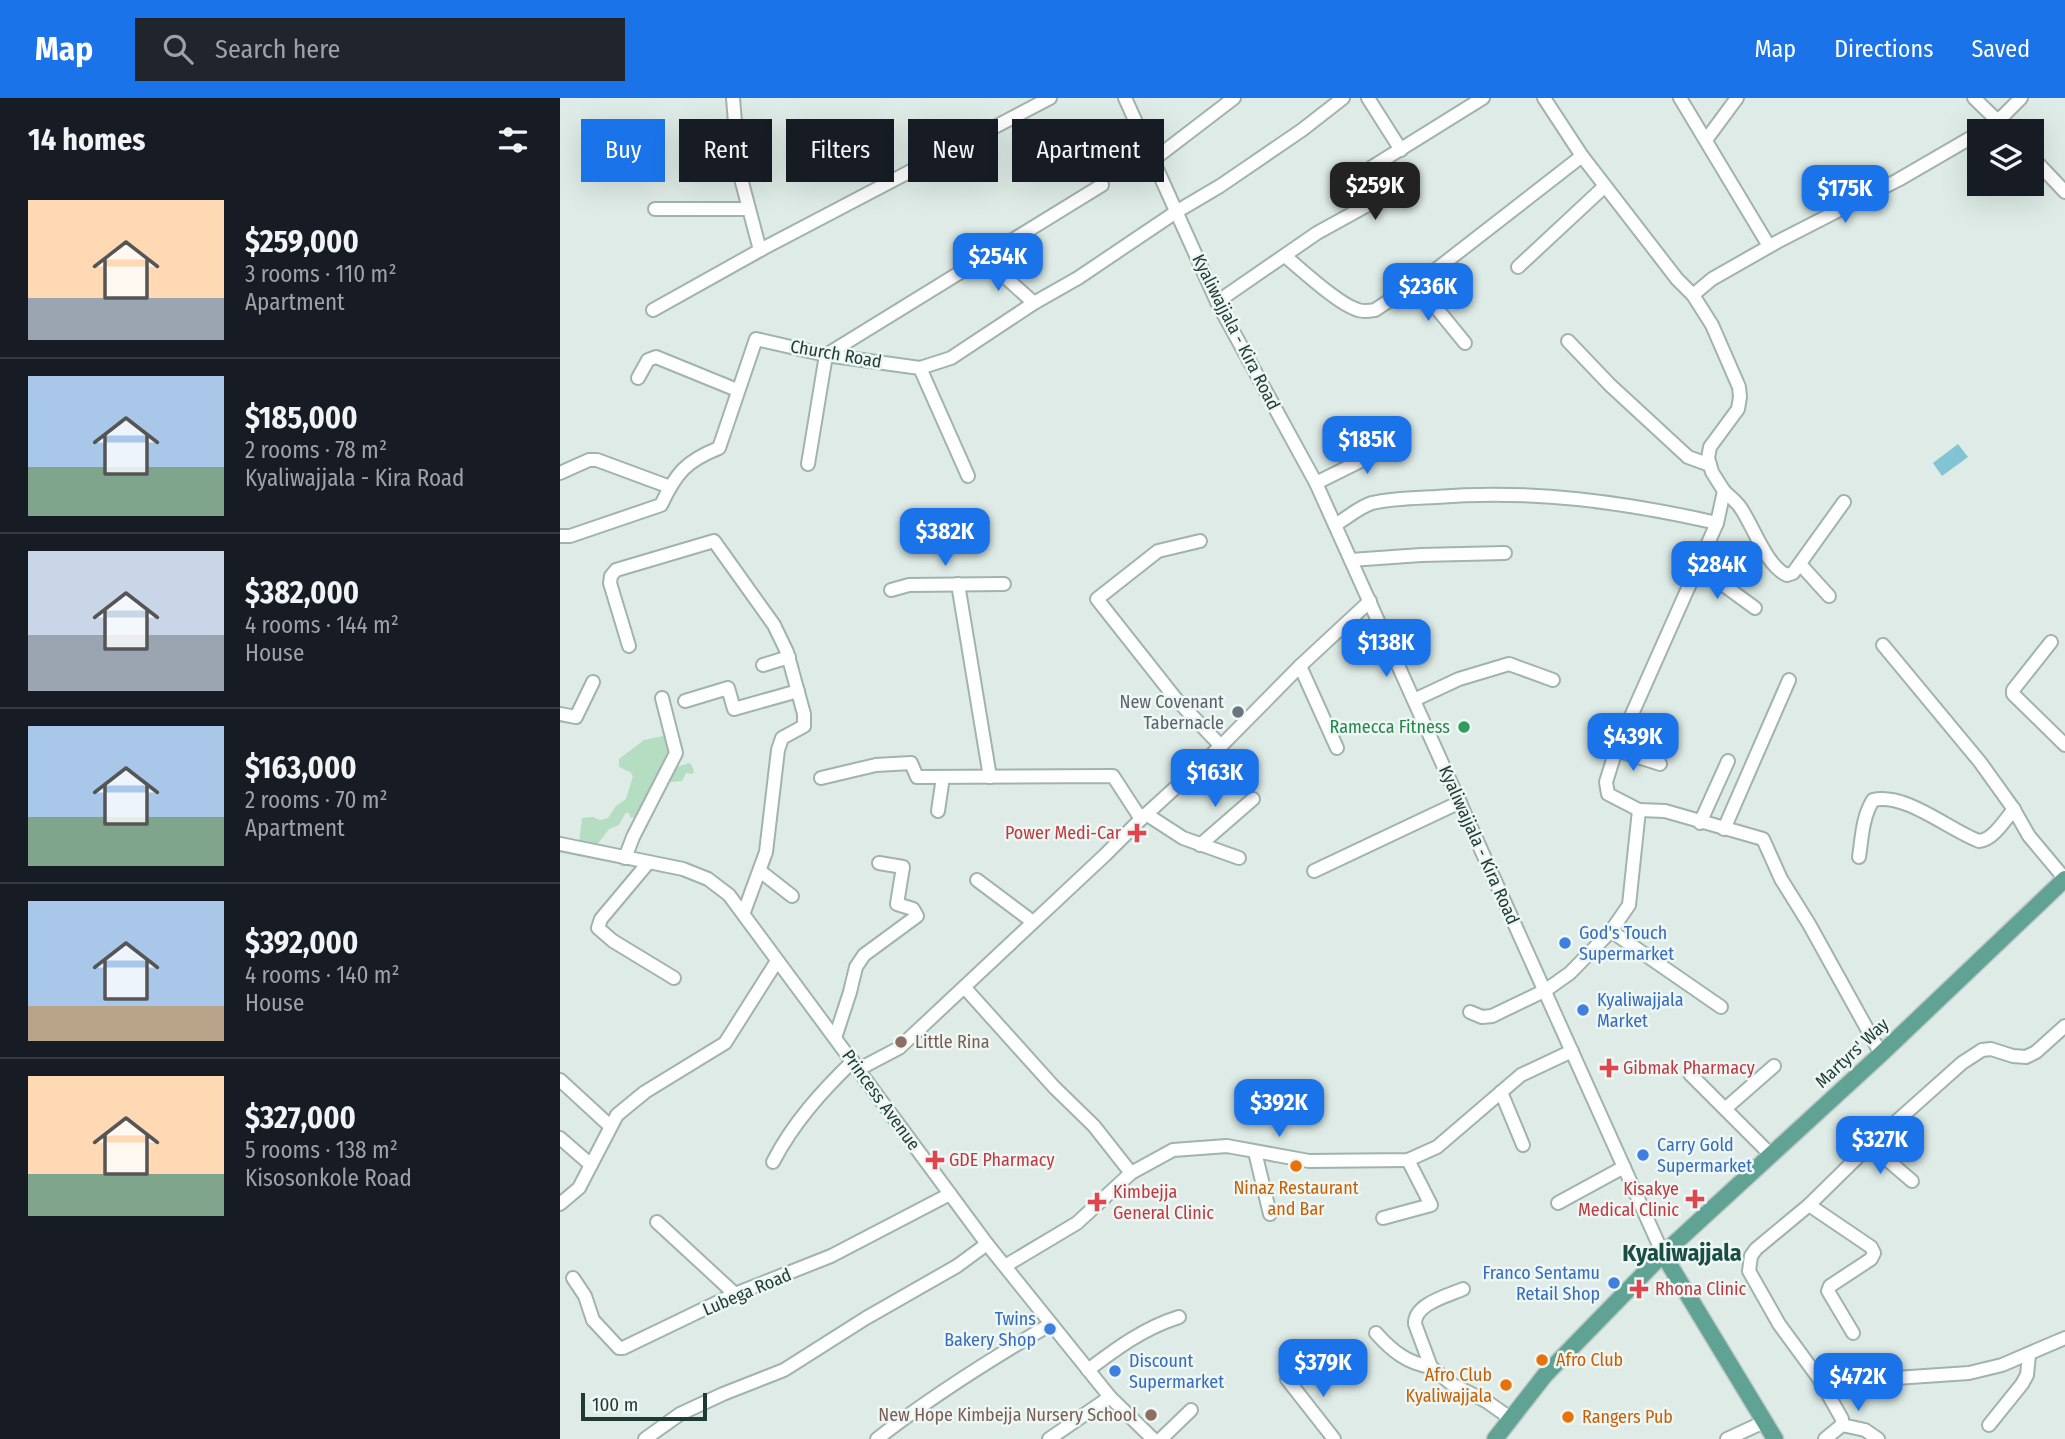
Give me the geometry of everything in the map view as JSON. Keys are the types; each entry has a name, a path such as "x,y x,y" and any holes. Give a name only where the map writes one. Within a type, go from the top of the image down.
{"main road":[{"name":"Martyrs' Way","path":"1495,1439 1572,1346 1663,1254 1881,1054 2065,879"},
{"path":"1663,1254 1775,1439"}],"street":[{"path":"733,98 738,171 760,250"},
{"path":"653,310 760,250 1050,98"},
{"name":"Kyaliwajjala - Kira Road","path":"1125,98 1134,119"},
{"path":"1164,152 1234,98"},
{"name":"Church Road","path":"560,536 570,536 662,505 670,487 686,465 719,448 756,339 826,355 920,369 951,358 1263,157 1343,98"},
{"path":"1368,98 1401,150"},
{"path":"1217,302 1317,233 1375,201 1377,195 1368,174 1370,170 1483,98"},
{"path":"1544,98 1581,156 1677,279 1693,295 1712,325 1740,397 1738,409 1710,447 1708,458 1724,491 1738,504 1769,559 1787,575 1793,573 1844,502"},
{"path":"1680,98 1769,246"},
{"path":"1706,140 1737,98"},
{"path":"1975,98 1997,119"},
{"path":"1999,119 2021,98"},
{"path":"1693,295 1712,279 1769,246 1898,180 1967,140"},
{"path":"1284,256 1356,310 1366,312 1383,307 1484,233 1581,156"},
{"path":"2044,170 2065,192"},
{"name":"Kyaliwajjala - Kira Road","path":"1163,182 1217,302 1316,483 1663,1254"},
{"path":"808,464 826,355 1102,185"},
{"path":"1518,267 1605,186"},
{"path":"655,209 748,209"},
{"path":"984,258 1034,303"},
{"path":"1416,283 1465,343"},
{"path":"1567,341 1610,386 1688,457 1710,465"},
{"path":"638,378 648,360 656,357 737,390"},
{"path":"920,369 968,476"},
{"path":"1316,483 1403,440"},
{"path":"560,473 589,460 597,460 670,487"},
{"path":"1724,491 1717,523 1616,750 1606,789 1608,794 1639,810 1665,811 1757,837 1766,844 1781,879 1881,1054"},
{"path":"1335,525 1369,504 1457,495 1536,495 1587,499 1663,510 1717,523"},
{"path":"629,646 610,583 611,576 616,570 714,541 774,625 789,657 804,713 804,726 782,738 778,750 766,852 744,912"},
{"path":"1200,541 1158,551 1097,598 1177,699 1222,746"},
{"path":"1351,560 1505,552"},
{"path":"1800,564 1829,596"},
{"path":"1699,567 1755,608"},
{"path":"891,590 909,584 1004,584"},
{"path":"958,584 990,777"},
{"path":"773,1162 780,1147 822,1091 856,1065 899,1048 1143,816 1222,746 1300,666 1370,601"},
{"path":"2051,642 2013,690 2013,694 2065,745"},
{"path":"1883,645 1980,762 2014,809 2029,836 2065,879"},
{"path":"763,665 789,657"},
{"path":"1414,700 1459,679 1509,664 1553,680"},
{"path":"1300,666 1336,748"},
{"path":"1724,829 1789,680"},
{"path":"560,714 576,718 593,682"},
{"path":"685,701 728,688 734,709 798,691"},
{"path":"625,858 676,753 662,698"},
{"path":"1616,750 1660,764"},
{"path":"1700,823 1728,761"},
{"path":"821,778 876,765 911,763 917,777 1112,776 1143,816 1183,838 1239,858"},
{"path":"938,811 943,777"},
{"path":"1200,845 1252,799"},
{"path":"1859,857 1867,809 1873,800 1891,799 1905,804 1979,841 1985,841 1992,835 2014,809"},
{"path":"1314,871 1460,802"},
{"path":"1470,1012 1482,1017 1492,1016 1546,990 1570,973 1611,931 1629,905 1639,810"},
{"name":"Princess Avenue","path":"560,844 683,869 708,880 729,895 987,1244 1110,1397 1153,1439"},
{"path":"648,863 601,919 598,928 612,941 674,978"},
{"path":"835,1038 856,967 864,955 917,916 913,909 897,904 903,867 879,863"},
{"path":"760,871 792,896"},
{"path":"977,880 1033,922"},
{"path":"1611,931 1721,1007"},
{"path":"560,1204 579,1188 617,1115 645,1092 725,1042 777,961"},
{"path":"965,988 1054,1087 1094,1126 1131,1173"},
{"path":"1842,1425 1838,1410 1820,1380 1779,1324 1749,1271 1749,1263 1756,1249 1809,1205 1870,1145 1962,1063 1982,1050 1991,1049 2012,1056 2026,1057 2036,1052 2065,1026"},
{"path":"1005,1266 1077,1223 1131,1173 1173,1150 1227,1146 1309,1161 1408,1160 1437,1147 1521,1075 1572,1051"},
{"path":"1726,1108 1774,1066"},
{"path":"1690,1074 1770,1154"},
{"path":"560,1080 610,1126"},
{"path":"1501,1092 1523,1145"},
{"path":"560,1138 591,1165"},
{"path":"1870,1145 1912,1181"},
{"path":"1255,1152 1270,1214"},
{"path":"1383,1218 1431,1205 1408,1160"},
{"path":"1558,1203 1624,1167"},
{"name":"Lubega Road","path":"573,1278 585,1297 593,1320 619,1348 623,1348 736,1294 831,1256 950,1194"},
{"path":"1809,1205 1871,1247 1874,1253 1871,1259 1830,1286 1828,1291 1853,1333"},
{"path":"657,1222 736,1294"},
{"path":"645,1439 680,1414 783,1370 957,1266 987,1244"},
{"path":"1431,1367 1415,1324 1415,1317 1419,1310 1463,1289"},
{"path":"1088,1370 1135,1336 1156,1324 1179,1317"},
{"path":"877,1439 929,1399 1051,1324"},
{"path":"1376,1333 1406,1360 1431,1367 1452,1385 1486,1401 1510,1418"},
{"path":"1820,1380 1866,1380 1982,1371 2065,1338"},
{"path":"1989,1425 2022,1384 2029,1354"},
{"path":"1287,1378 1334,1439"},
{"path":"1049,1439 1110,1397"},
{"path":"1161,1439 1191,1410"},
{"path":"1727,1439 1764,1422"},
{"path":"1825,1439 1842,1425"},
{"path":"1842,1425 1865,1430 1878,1439"}],"green space":[{"path":"663,736 669,743 676,767 690,763 693,774 686,773 682,781 671,782 665,779 637,817 631,818 628,812 625,814 619,825 609,829 593,850 579,844 582,818 608,818 616,806 626,799 633,776 619,767 619,759 644,740"}],"water":[{"path":"1958,444 1968,457 1942,476 1933,463"}],"place":[{"name":"New Covenant Tabernacle","path":"1238,712"},
{"name":"Ramecca Fitness","path":"1464,727"},
{"name":"Power Medi-Car","path":"1137,833"},
{"name":"God's Touch Supermarket","path":"1565,943"},
{"name":"Kyaliwajjala Market","path":"1583,1010"},
{"name":"Little Rina","path":"901,1042"},
{"name":"Gibmak Pharmacy","path":"1609,1068"},
{"name":"Carry Gold Supermarket","path":"1643,1155"},
{"name":"GDE Pharmacy","path":"935,1160"},
{"name":"Ninaz Restaurant and Bar","path":"1296,1166"},
{"name":"Kisakye Medical Clinic","path":"1695,1199"},
{"name":"Kimbejja General Clinic","path":"1097,1202"},
{"name":"Franco Sentamu Retail Shop","path":"1614,1283"},
{"name":"Rhona Clinic","path":"1639,1289"},
{"name":"Twins Bakery Shop","path":"1050,1329"},
{"name":"Afro Club","path":"1542,1360"},
{"name":"Discount Supermarket","path":"1115,1371"},
{"name":"Afro Club Kyaliwajjala","path":"1506,1385"},
{"name":"New Hope Kimbejja Nursery School","path":"1151,1415"},
{"name":"Rangers Pub","path":"1568,1417"}],"district":[{"name":"Kyaliwajjala","path":"1682,1253"}]}
